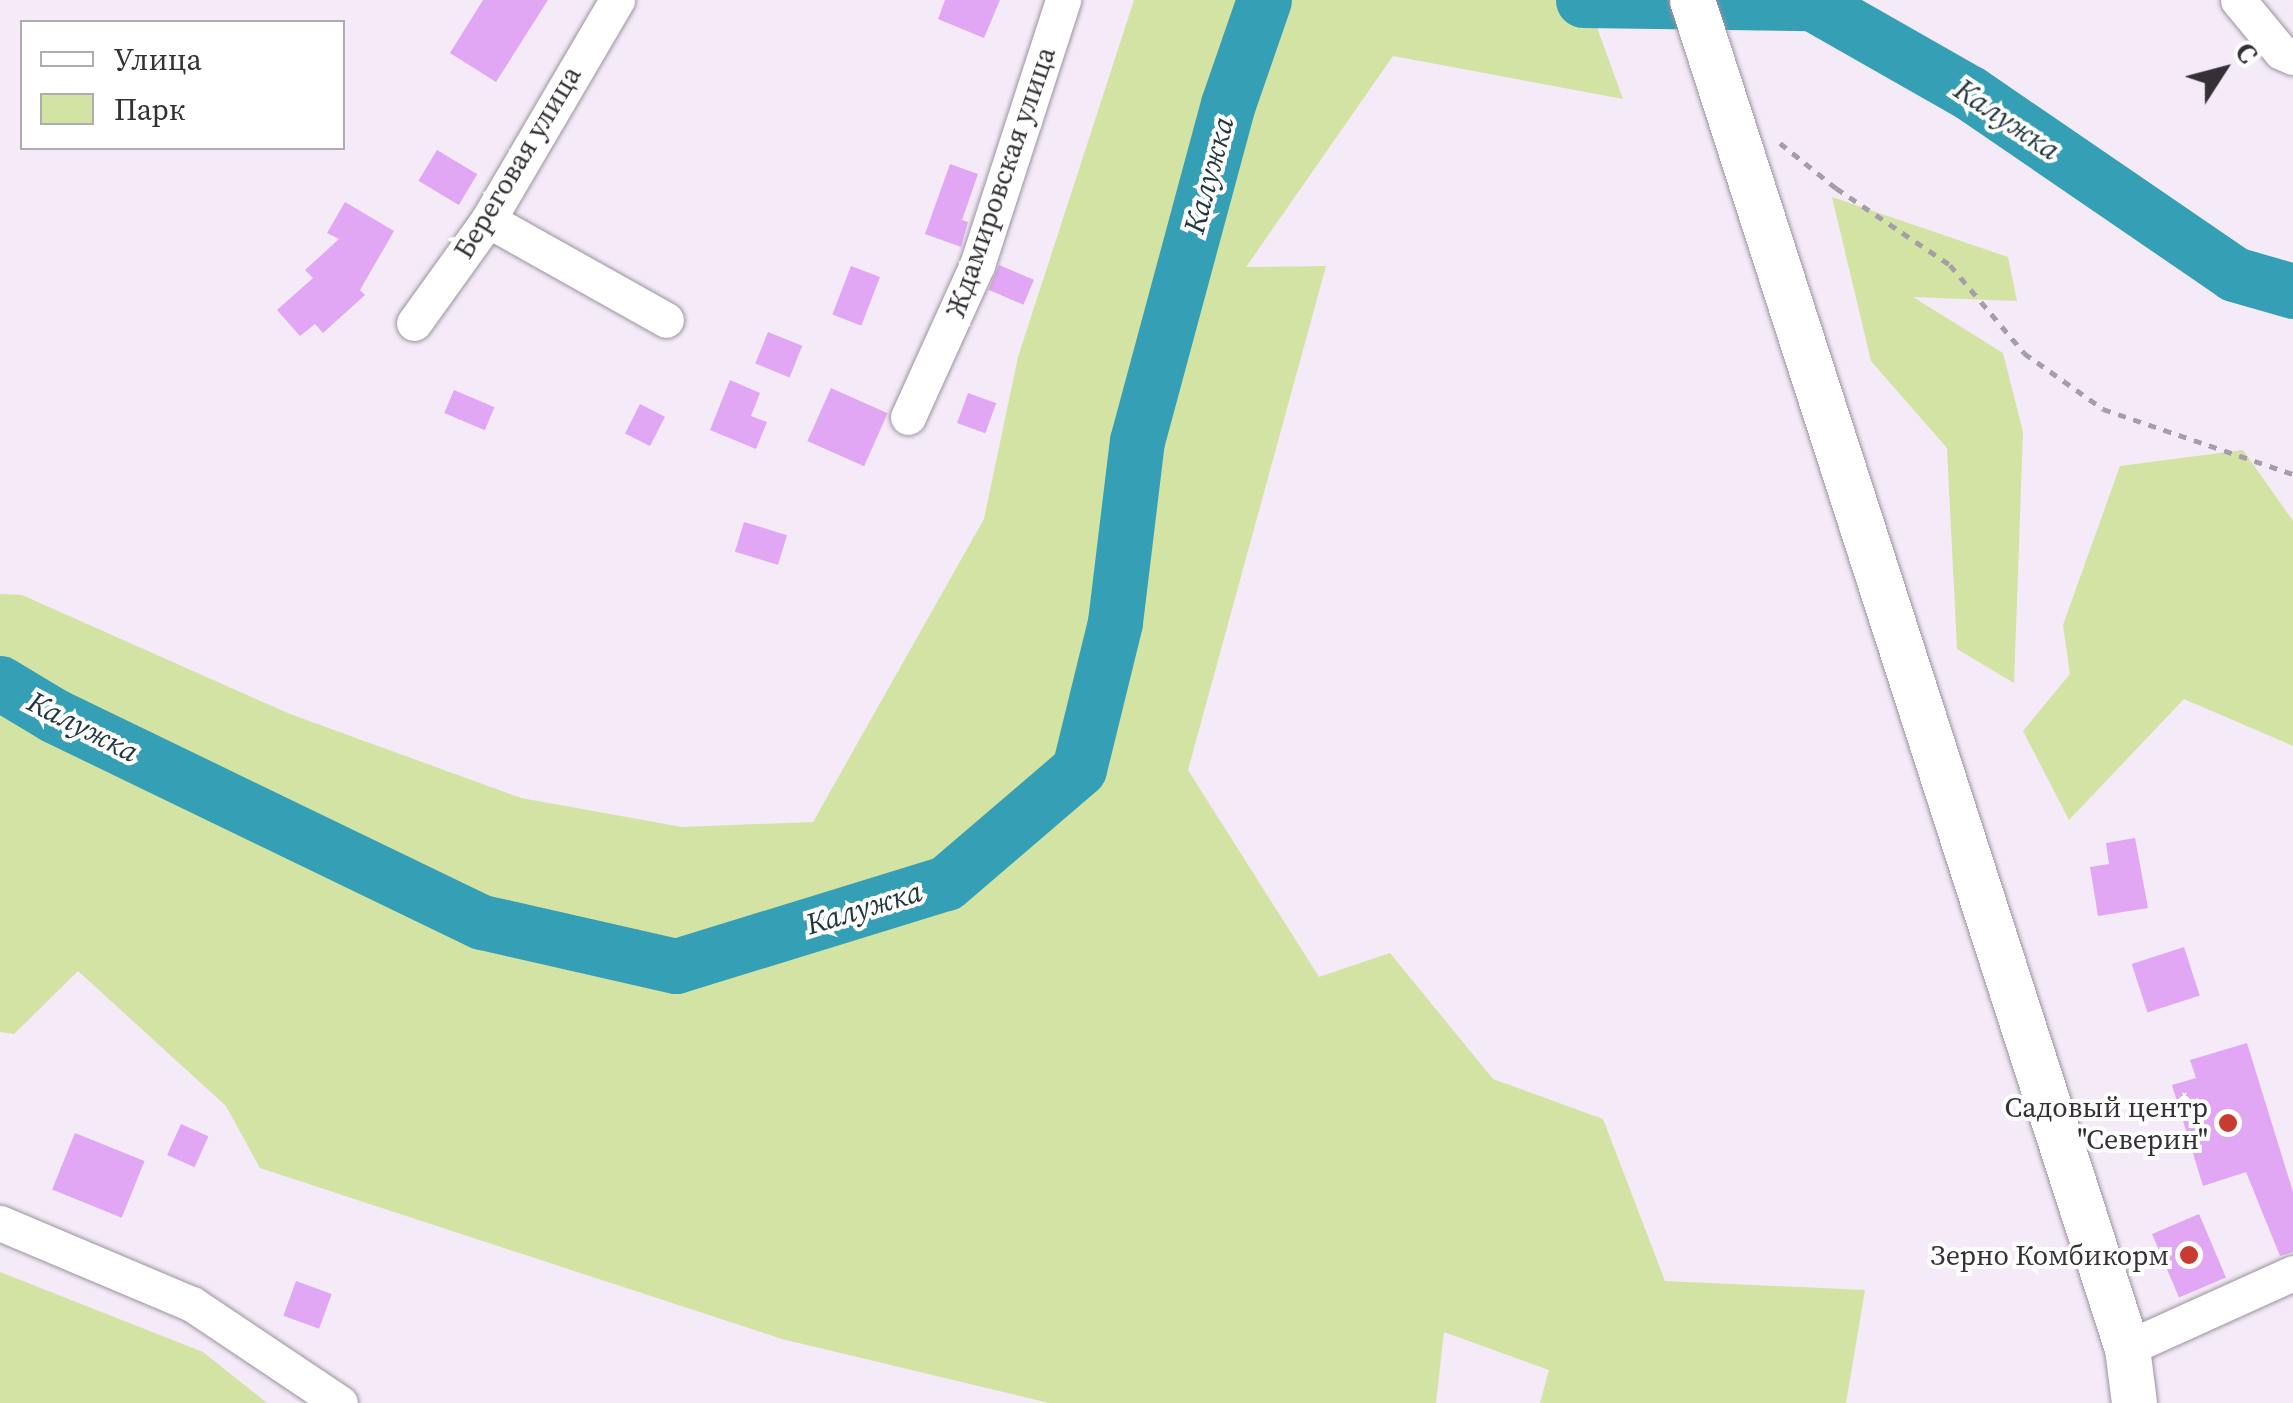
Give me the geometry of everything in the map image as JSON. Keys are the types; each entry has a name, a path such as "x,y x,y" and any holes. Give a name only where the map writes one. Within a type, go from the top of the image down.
{"main road":[{"path":"1692,0 1754,134 2127,1348 2134,1403"}],"street":[{"name":"Береговая улица","path":"414,322 488,220 617,0"},
{"name":"Ждамировская улица","path":"908,418 977,265 1063,0"},
{"path":"2238,0 2281,52 2293,57"},
{"path":"488,220 666,320"},
{"path":"0,1223 192,1304 340,1403"},
{"path":"2127,1348 2293,1273"}],"path":[{"path":"1754,134 1950,265 2024,353 2103,408 2293,474"}],"green space":[{"path":"1134,0 1587,0 1623,99 1393,56 1246,267 1326,266 1188,770 1319,977 1390,953 1493,1079 1603,1119 1665,1281 1865,1290 1846,1403 1540,1403 1549,1370 1444,1332 1436,1403 1049,1403 782,1339 260,1168 226,1106 78,971 14,1034 0,1032 0,594 22,595 290,714 521,798 682,827 813,822 984,519 1018,357"},
{"path":"1832,197 2008,257 2017,301 1913,297 2003,353 2023,432 2014,683 1957,649 1947,448 1871,361"},
{"path":"2243,450 2293,521 2293,746 2184,699 2069,820 2023,731 2070,674 2063,625 2120,466"},
{"path":"0,1272 203,1352 267,1403 0,1403"}],"building":[{"path":"483,0 548,0 496,82 450,53"},
{"path":"945,0 1000,0 984,38 938,19"},
{"path":"437,150 477,174 459,205 418,181"},
{"path":"950,164 978,174 962,220 968,222 961,247 925,234"},
{"path":"345,202 394,231 360,290 365,295 323,333 315,324 300,336 277,310 313,278 305,270 339,239 327,233"},
{"path":"999,265 1034,280 1023,305 988,290"},
{"path":"851,266 880,277 861,326 832,315"},
{"path":"768,332 802,346 790,377 755,364"},
{"path":"730,380 760,393 751,416 767,422 756,449 710,430"},
{"path":"831,388 888,413 864,466 807,441"},
{"path":"454,390 495,407 485,430 444,413"},
{"path":"968,393 996,403 985,433 957,423"},
{"path":"640,404 665,417 650,446 625,433"},
{"path":"744,522 787,535 778,565 735,552"},
{"path":"2135,838 2148,908 2098,916 2090,867 2109,864 2106,843"},
{"path":"2184,947 2200,996 2147,1012 2132,964"},
{"name":"Садовый центр \"Северин\"","path":"2247,1043 2293,1192 2293,1252 2280,1256 2246,1172 2203,1186 2172,1085 2196,1078 2190,1060"},
{"path":"181,1124 208,1136 195,1167 167,1155"},
{"path":"75,1133 145,1161 122,1218 52,1190"},
{"name":"Зерно Комбикорм","path":"2199,1214 2226,1278 2179,1297 2152,1234"},
{"path":"296,1281 332,1294 319,1329 283,1316"}],"waterway":[{"name":"Калужка","path":"0,683 55,716 482,922 676,966 946,883 1079,769 1115,622 1137,441 1228,104 1264,0"},
{"name":"Калужка","path":"1583,0 1812,3 1970,93 2234,274 2293,291"}],"place":[{"name":"Садовый центр \"Северин\"","path":"2228,1123"},
{"name":"Зерно Комбикорм","path":"2189,1255"}]}
